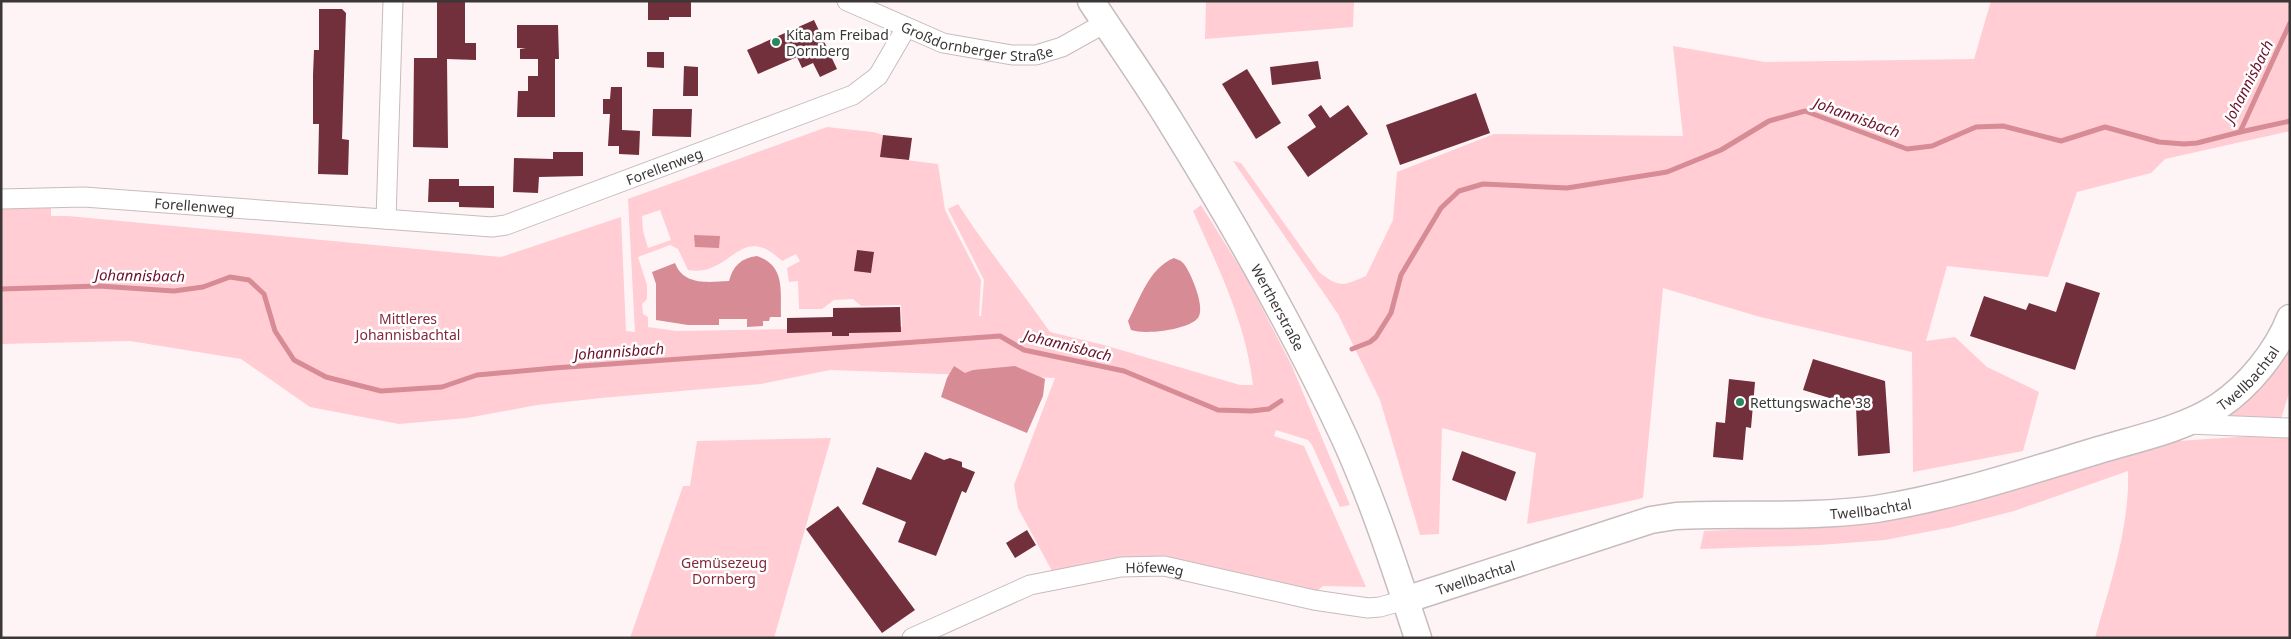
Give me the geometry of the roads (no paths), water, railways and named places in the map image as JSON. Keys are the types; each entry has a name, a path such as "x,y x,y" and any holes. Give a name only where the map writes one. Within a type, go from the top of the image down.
{"street":[{"path":"386,219 393,1"},
{"name":"Großdornberger Straße","path":"847,1 943,43 979,51 1012,55 1036,55 1062,47 1105,23"},
{"name":"Wertherstraße","path":"1091,1 1169,119 1282,312 1345,440 1374,510 1418,638"},
{"name":"Forellenweg","path":"1,199 84,198 492,227 506,225 853,95 878,76 906,28"},
{"name":"Twellbachtal","path":"1405,600 1651,520 1676,516 1832,513 1875,509 1914,502 1988,484 2186,424 2220,405 2244,384 2266,360 2285,331 2290,318"},
{"path":"2186,424 2290,428"},
{"name":"Höfeweg","path":"912,638 1030,585 1121,567 1164,566 1314,600 1368,608 1380,608 1405,600"}],"waterway":[{"name":"Johannisbach","path":"1352,349 1370,342 1376,337 1391,313 1401,275 1441,208 1459,191 1483,184 1567,188 1667,172 1721,150 1769,121 1805,111 1907,149 1932,146 1976,127 2003,126 2061,141 2105,127 2159,142 2197,143 2240,132 2290,23"},
{"path":"2240,132 2290,121"},
{"name":"Johannisbach","path":"1,289 99,286 174,291 203,287 230,277 249,280 264,294 275,331 294,360 326,377 381,391 442,387 477,375 554,368 1000,336 1024,350 1124,371 1218,410 1251,411 1269,409 1281,401"}],"place":[{"name":"Kita am Freibad Dornberg","path":"776,42"},
{"name":"Rettungswache 38","path":"1740,402"}],"park label":[{"name":"Mittleres Johannisbachtal","path":"408,326"},
{"name":"Gemüsezeug Dornberg","path":"724,570"}]}
